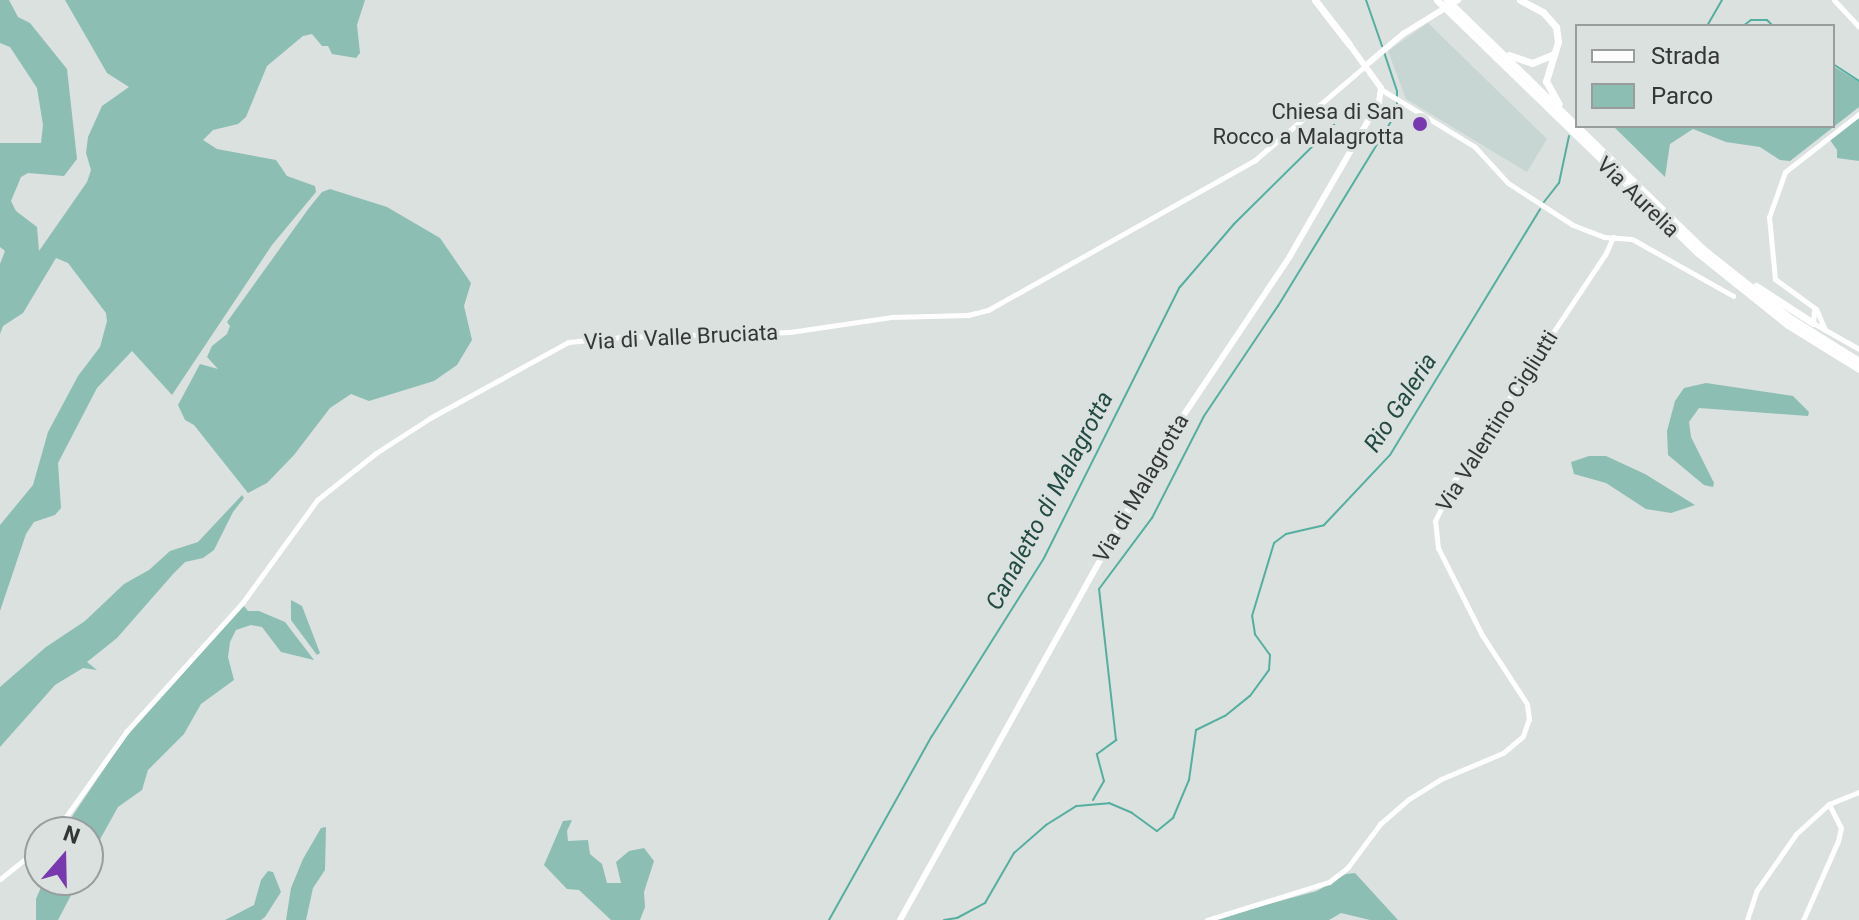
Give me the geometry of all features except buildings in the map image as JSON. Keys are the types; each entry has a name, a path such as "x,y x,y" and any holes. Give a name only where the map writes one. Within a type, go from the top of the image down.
{"highway":[{"path":"1315,0 1349,44"},
{"name":"Via Aurelia","path":"1437,0 1575,127"},
{"name":"Via Aurelia","path":"1447,0 1460,18 1560,120 1714,258 1797,323 1859,361"},
{"path":"1520,0 1552,21 1557,34 1556,49 1547,84 1572,123"},
{"path":"1460,18 1517,61 1541,62 1556,49"},
{"name":"Via Aurelia","path":"1576,128 1730,280 1795,330 1859,369"},
{"path":"1714,258 1813,323"}],"main road":[{"path":"1365,66 1403,34 1458,0"},
{"path":"1349,44 1382,90"},
{"name":"Via di Malagrotta","path":"900,920 1174,428 1290,256 1379,102 1382,90"}],"street":[{"path":"1834,0 1859,27"},
{"name":"Via di Valle Bruciata","path":"66,816 126,732 243,602 317,500 376,453 430,418 568,342 623,337 767,334 891,317 968,315 988,310 1255,160 1365,66"},
{"path":"1382,90 1475,147 1497,174 1553,213 1588,232 1632,239 1733,296"},
{"path":"1825,330 1813,307 1775,279 1769,217 1785,172 1859,114"},
{"name":"Via Valentino Cigliutti","path":"1207,920 1329,882 1348,867 1380,824 1409,799 1441,779 1503,753 1522,738 1529,722 1527,704 1485,640 1440,551 1435,521 1454,481 1605,255 1613,237"},
{"path":"1813,307 1813,323 1859,349"},
{"path":"1747,920 1757,890 1806,823 1829,804 1859,792"},
{"path":"1803,920 1841,828 1829,804"},
{"path":"0,879 24,860"}],"shaded area":[{"path":"1428,23 1547,139 1527,172 1406,99 1388,51"}],"green space":[{"path":"0,0 9,0 18,17 30,23 67,69 77,159 64,176 28,173 21,177 11,201 16,211 37,227 39,251 87,182 91,170 86,153 88,137 102,106 129,87 107,73 65,0 365,0 357,25 360,53 356,58 332,54 328,46 322,46 312,34 303,36 267,66 246,117 238,124 213,130 203,140 217,149 276,160 287,176 315,186 316,192 272,245 172,395 132,351 97,388 58,463 61,508 55,515 34,522 26,534 0,611 0,525 33,485 48,432 78,376 100,347 107,321 106,313 68,263 56,258 23,313 3,326 0,334 0,264 5,251 0,247 0,143 41,143 43,125 37,88 10,47 0,43"},
{"path":"1835,67 1859,82 1859,107 1835,126"},
{"path":"1859,118 1859,161 1837,158 1837,150 1830,140"},
{"path":"1615,128 1832,128 1790,161 1780,160 1760,147 1726,142 1693,129 1670,144 1665,177"},
{"path":"330,189 387,207 440,238 471,283 464,306 472,340 457,365 434,381 369,401 351,394 330,408 294,455 267,483 248,493 194,425 185,420 178,405 200,364 218,369 207,357 212,346 227,334 230,326 227,322 309,208 322,192"},
{"path":"1706,383 1793,396 1809,412 1808,416 1699,408 1689,422 1691,437 1714,483 1713,487 1704,485 1668,455 1667,431 1675,401 1684,388"},
{"path":"1589,456 1606,456 1645,474 1695,505 1671,513 1646,509 1606,483 1574,474 1571,462"},
{"path":"242,495 244,498 233,512 214,550 203,558 185,562 117,638 87,662 97,670 83,668 55,685 0,747 0,687 46,647 85,621 124,584 149,570 170,551 198,542"},
{"path":"291,600 302,606 320,653 317,655 291,620"},
{"path":"244,606 248,611 259,611 285,622 314,660 281,652 262,627 251,625 236,630 228,657 234,680 201,704 184,734 148,770 142,790 118,807 104,832 104,816 72,816 129,732"},
{"path":"572,820 567,831 568,841 588,840 590,854 602,864 607,883 621,883 616,862 629,851 644,848 654,861 644,892 645,907 640,920 611,920 579,890 567,889 544,865 563,821"},
{"path":"326,827 325,870 313,888 306,920 286,920 291,888 303,859 321,828"},
{"path":"268,871 273,872 281,892 265,917 261,920 225,920 254,905 261,880"},
{"path":"1355,873 1398,920 1370,920 1341,913 1329,920 1210,920 1317,891 1346,874"},
{"path":"37,896 71,896 58,920 36,920"}],"waterway":[{"path":"1366,0 1382,46"},
{"name":"Rio Galeria","path":"1708,24 1722,0"},
{"path":"1746,24 1751,20 1767,20 1771,24"},
{"path":"1093,800 1104,781 1097,754 1116,740 1099,589 1152,518 1204,416 1278,306 1397,112 1397,91 1384,52"},
{"path":"1835,65 1859,81"},
{"name":"Canaletto di Malagrotta","path":"829,920 932,736 1044,558 1180,287 1234,224 1334,125"},
{"name":"Rio Galeria","path":"1544,202 1559,183 1569,136"},
{"name":"Rio Galeria","path":"944,920 957,918 985,903 1014,853 1046,825 1077,806 1109,803 1132,813 1157,831 1173,818 1189,780 1196,730 1225,716 1250,696 1269,670 1270,655 1255,634 1252,616 1274,543 1286,534 1324,525 1390,455 1540,209"}],"place":[{"name":"Chiesa di San Rocco a Malagrotta","path":"1420,124"}]}
